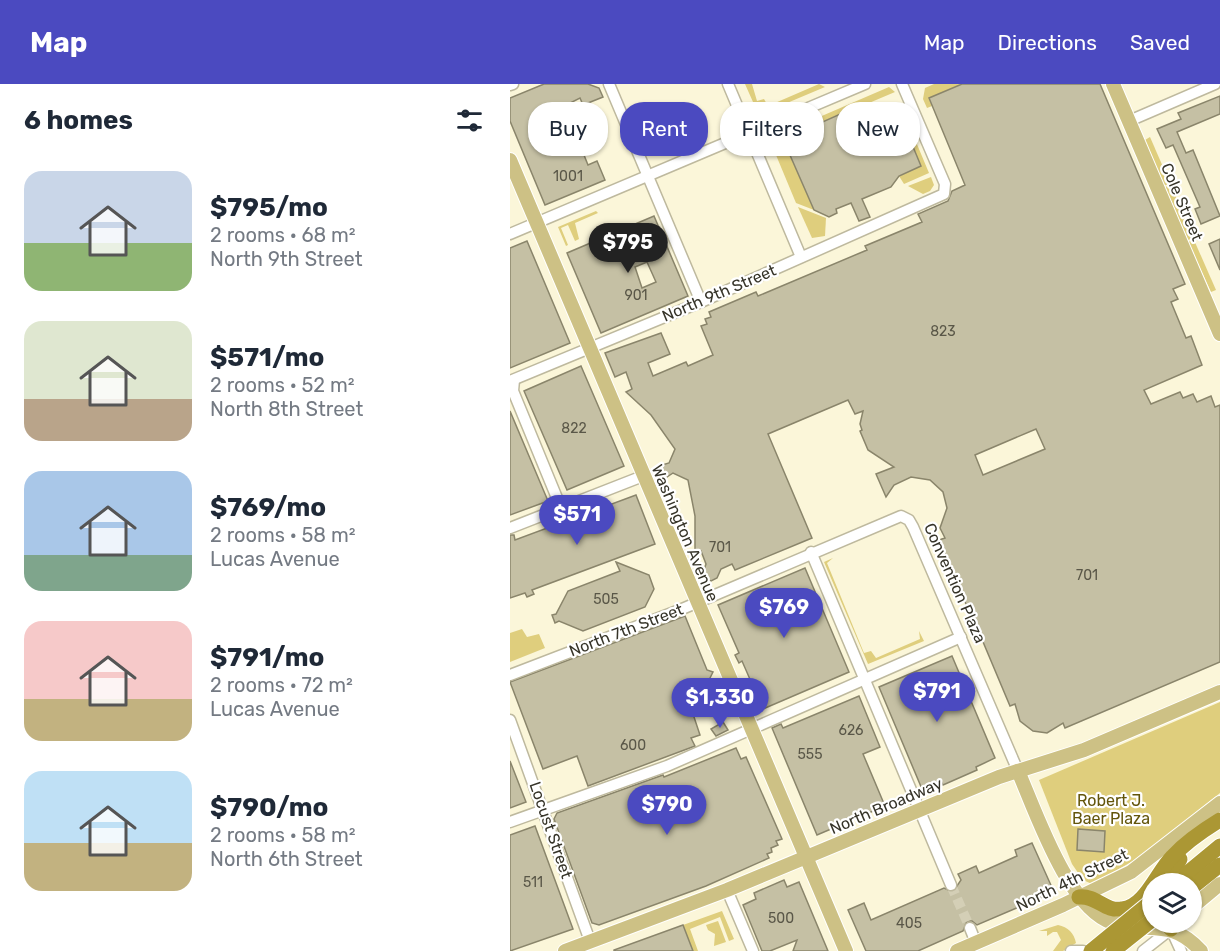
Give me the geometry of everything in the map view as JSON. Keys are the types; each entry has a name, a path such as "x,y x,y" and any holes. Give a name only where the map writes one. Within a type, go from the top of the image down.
{"highway":[{"path":"1079,897 1089,897 1114,909 1130,908 1141,900 1172,857 1194,837 1220,822"},
{"path":"1171,873 1176,863 1220,822"},
{"path":"1187,873 1220,846"},
{"path":"1202,879 1220,865"},
{"path":"1092,951 1142,909"},
{"path":"1113,951 1142,928"}],"main road":[{"name":"Cole Street","path":"1113,84 1220,334"},
{"name":"Washington Avenue","path":"510,160 846,951"},
{"name":"North Broadway","path":"565,951 727,890 1018,771 1084,750 1220,692"},
{"name":"Convention Plaza","path":"1018,771 1060,865 1079,897 1090,910 1108,921 1129,927 1142,926"},
{"name":"North 4th Street","path":"957,951 1079,897 1140,866 1220,802"},
{"path":"1202,899 1220,885"},
{"path":"1181,933 1201,951"}],"street":[{"path":"609,84 701,302"},
{"path":"728,84 736,102"},
{"path":"823,102 865,84"},
{"name":"North 9th Street","path":"512,380 701,302 944,194 946,189 902,84"},
{"path":"1129,121 1215,84"},
{"path":"510,234 720,146"},
{"path":"759,156 801,257"},
{"path":"512,380 513,391 558,498 561,504 568,506"},
{"path":"510,528 643,476"},
{"name":"North 7th Street","path":"510,675 697,602 895,517 906,518"},
{"name":"Convention Plaza","path":"906,518 913,527 1018,771"},
{"path":"811,552 951,885"},
{"path":"510,822 544,812 667,766 961,637"},
{"name":"Locust Street","path":"510,720 590,941"},
{"path":"727,890 753,951"},
{"path":"970,928 976,943"},
{"path":"1143,951 1162,933"},
{"path":"1174,933 1181,951"},
{"path":"1071,951 1083,951"}],"green space":[{"path":"745,84 752,84 757,101 764,99 766,102 753,102"},
{"path":"819,84 825,87 789,102 777,102"},
{"path":"934,84 962,84 929,98 932,106 927,108 923,99 925,88"},
{"path":"889,87 895,92 871,102 854,102"},
{"path":"836,110 836,117 824,122 824,115"},
{"path":"1150,137 1170,183 1164,186 1145,140"},
{"path":"920,151 929,173 904,184 899,176 921,166 917,156 920,156"},
{"path":"776,156 790,156 814,210 796,203"},
{"path":"931,177 934,185 930,191 923,194 908,186"},
{"path":"1171,185 1193,238 1188,240 1165,187"},
{"path":"798,207 826,218 825,236 812,238"},
{"path":"596,211 598,213 575,223 579,239 575,241 568,225 561,228 568,245 566,246 558,227"},
{"path":"1194,240 1216,290 1211,292 1188,242"},
{"path":"833,558 827,563 864,653 871,651 876,658 920,639 919,631 924,641 868,664 824,562"},
{"path":"522,629 527,637 539,634 545,648 510,662 510,633"},
{"name":"Robert J. Baer Plaza","path":"1220,702 1220,793 1142,856 1092,884 1083,880 1072,864 1039,780"},
{"path":"722,911 734,939 729,941 720,917 690,929 698,951 693,951 683,925"},
{"path":"718,921 726,942 714,946 715,934 708,930 706,925"},
{"path":"1058,925 1070,931 1076,943 1063,951 1053,951 1061,940 1057,932 1047,936 1047,931 1039,931"}],"building":[{"path":"544,84 588,84 599,88 603,97 590,102 582,102 580,98 572,102 528,102 528,156 584,156 588,165 597,161 605,180 545,205 510,121 510,98"},
{"path":"962,84 1100,84 1185,284 1173,289 1178,299 1171,302 1186,338 1191,336 1202,365 1144,390 1151,404 1180,392 1183,398 1193,394 1197,402 1211,396 1215,407 1220,405 1220,662 1065,728 1063,723 1047,733 1033,731 1020,721 1015,704 1010,706 978,630 972,632 966,618 971,616 939,540 945,538 940,528 947,508 943,492 930,480 911,477 894,485 886,497 876,474 894,467 868,450 860,431 862,430 860,424 863,411 855,414 848,400 768,434 812,538 735,570 732,564 721,569 717,578 711,581 706,579 703,573 706,564 701,551 695,553 695,516 688,480 673,473 667,477 663,470 662,465 669,463 675,449 651,415 626,392 632,389 626,372 615,377 605,353 661,333 670,354 648,363 653,376 686,362 688,366 713,355 701,326 707,324 705,319 711,317 709,312 756,292 758,296 867,250 865,246 922,222 918,214 948,201 952,191 965,185 929,98","holes":["1036,429 1045,449 983,475 975,455"]},
{"path":"1220,96 1220,114 1177,132 1186,153 1193,150 1220,216 1201,224 1195,209 1200,207 1173,145 1166,148 1157,129 1181,119 1178,113"},
{"path":"836,116 836,156 917,156 921,166 899,176 891,187 862,199 870,217 859,221 851,203 836,209 837,213 829,217 814,210 790,156 824,156 824,121"},
{"path":"654,216 688,296 601,333 567,253","holes":["647,262 656,282 642,288 635,267"]},
{"path":"1220,239 1220,270 1209,244"},
{"path":"527,241 570,343 510,368 510,248"},
{"path":"581,366 624,466 567,490 524,391"},
{"path":"510,411 548,501 510,515"},
{"path":"636,495 655,544 532,590 534,594 527,597 525,593 510,598 510,535 514,535 515,540"},
{"path":"616,562 649,575 654,589 645,607 583,631 559,621 555,623 552,615 556,614 568,591 620,571"},
{"path":"805,568 849,672 763,709 742,661 739,663 735,655 739,653 718,605"},
{"path":"685,616 707,670 713,672 710,678 720,704 700,711 691,695 687,696 700,735 691,738 695,746 588,786 577,756 543,769 510,682"},
{"path":"952,656 995,758 976,767 977,770 943,785 941,781 922,789 879,687"},
{"path":"859,696 880,747 863,754 885,806 817,835 772,728 781,724 783,728"},
{"path":"723,722 728,730 716,736 711,729"},
{"path":"736,748 741,759 746,757 782,839 776,841 778,845 771,848 772,852 767,854 769,858 706,886 599,925 592,923 554,819 557,813 663,775 664,777"},
{"path":"510,761 526,802 510,808"},
{"path":"535,826 573,929 510,951 510,835"},
{"path":"1078,829 1105,831 1104,852 1077,850"},
{"path":"1032,843 1054,892 977,925 972,921 967,921 963,931 918,951 866,951 848,910 864,903 871,920 944,888 953,892 961,880 958,874 976,866 979,873 1017,856 1015,850"},
{"path":"784,880 787,887 799,882 828,951 793,951 797,940 770,951 762,951 743,905 756,899 754,893"},
{"path":"683,925 693,951 614,951 614,950"}],"tunnel":[{"path":"951,885 970,928"}]}
